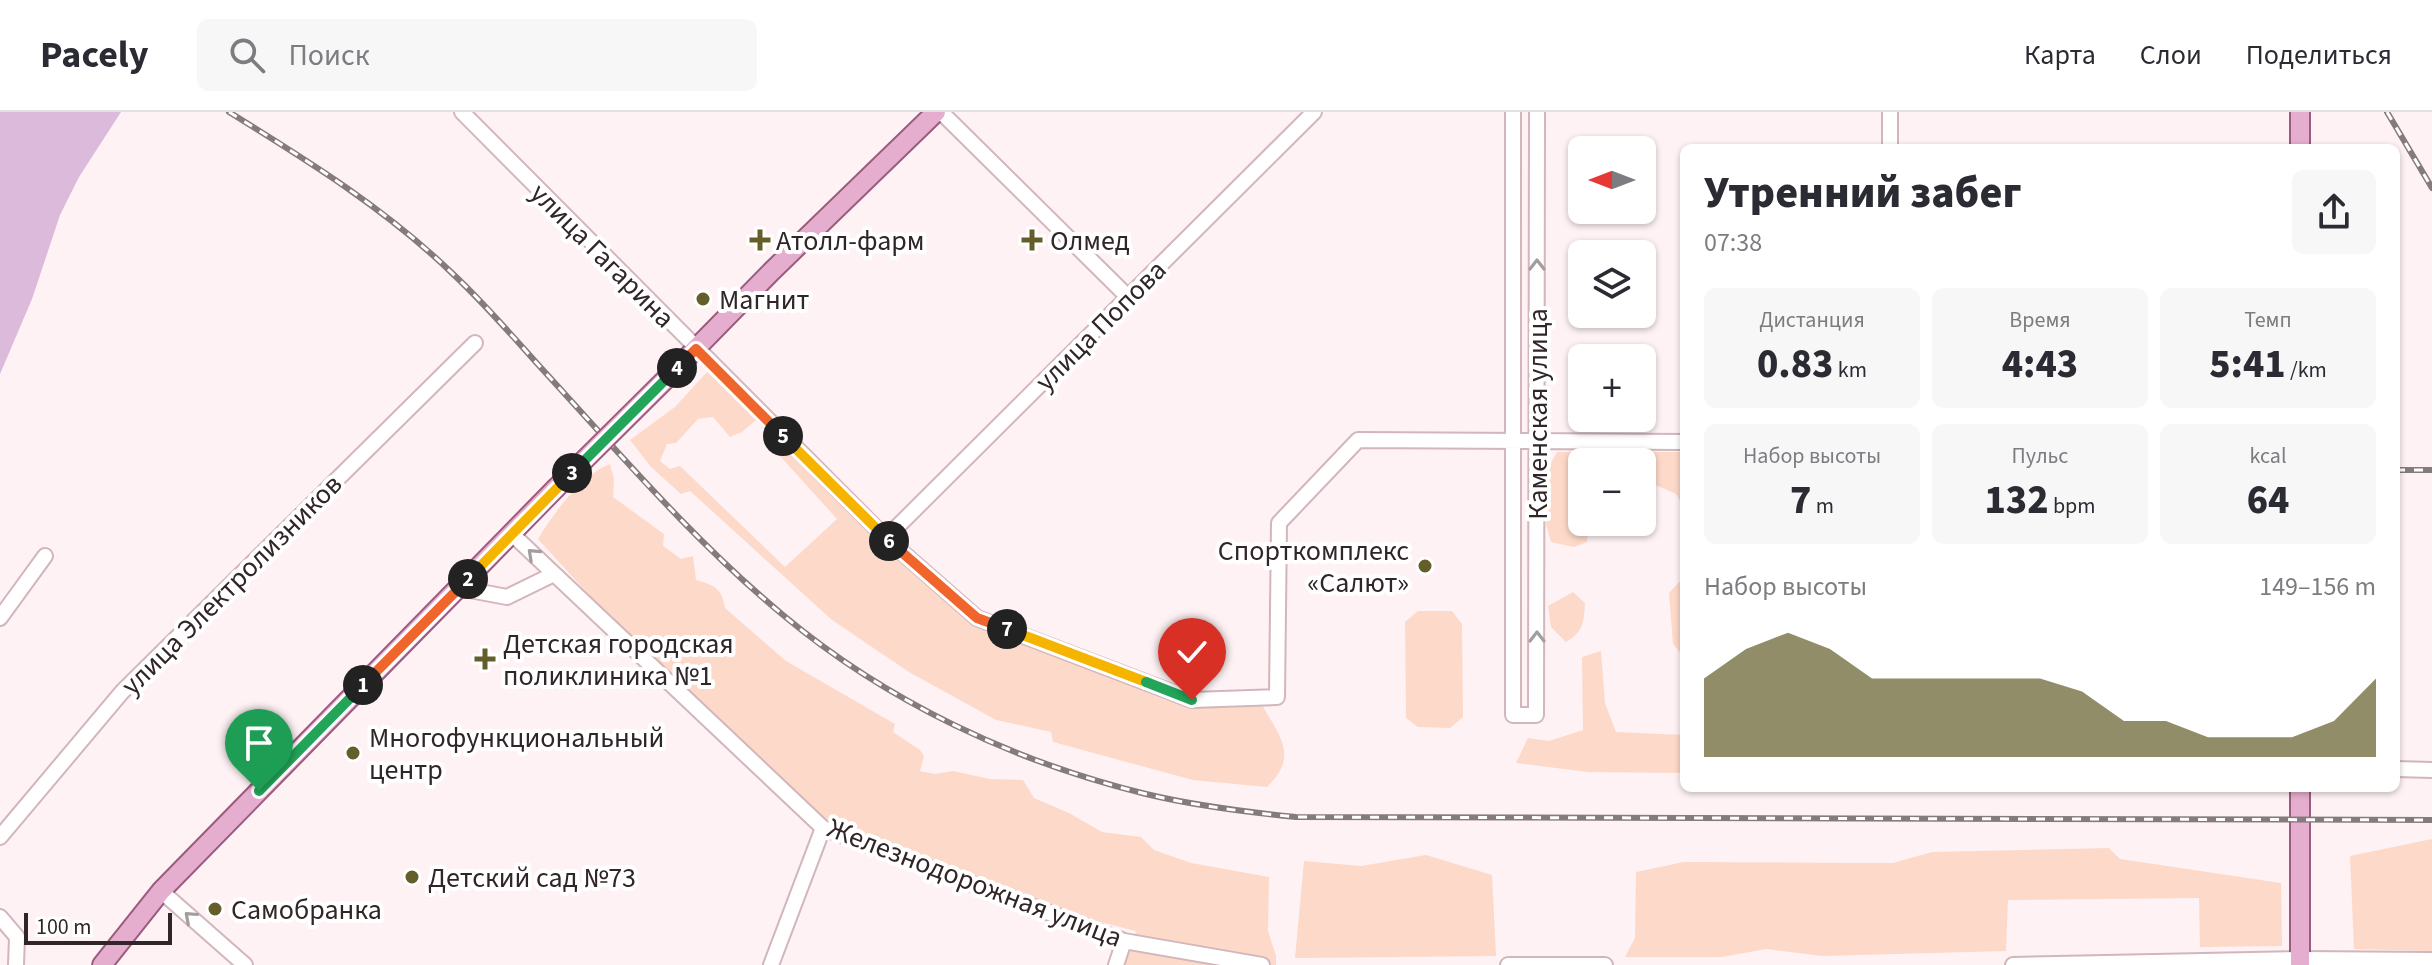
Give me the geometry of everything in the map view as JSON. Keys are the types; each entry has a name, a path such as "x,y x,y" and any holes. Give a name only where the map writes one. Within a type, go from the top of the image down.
{"main road":[{"path":"102,965 161,891 772,271 938,112"},
{"path":"2300,112 2300,144"},
{"path":"2300,792 2300,962"}],"street":[{"name":"улица Гагарина","path":"462,112 886,538 977,618 1192,700 1277,697 1279,523 1358,440 1680,442"},
{"path":"938,112 1128,297"},
{"name":"улица Попова","path":"886,538 1314,112"},
{"name":"Каменская улица","path":"1513,112 1513,715 1536,715 1537,112"},
{"path":"1890,112 1890,144"},
{"name":"улица Электролизников","path":"0,837 122,692 475,343"},
{"name":"Железнодорожная улица","path":"512,534 823,828 1124,941 1262,965"},
{"path":"0,618 45,556"},
{"path":"459,588 507,597 554,574"},
{"path":"2400,769 2432,770"},
{"path":"771,965 823,828"},
{"path":"161,891 245,965"},
{"path":"0,917 17,937 16,965"},
{"path":"1116,965 1124,941"},
{"path":"2013,965 2432,960"},
{"path":"1508,965 1605,965"}],"shaded area":[{"path":"0,112 121,112 79,177 60,215 32,299 0,374"},
{"path":"707,372 718,377 757,419 742,432 730,437 713,417 698,419 676,443 667,444 660,461 670,469 680,466 785,567 837,519 770,445 777,437 907,567 979,624 1165,700 1262,705 1283,746 1282,766 1277,776 1267,787 1193,780 1053,742 1051,732 996,720 909,672 832,620 690,491 681,494 651,467 630,440 675,407"},
{"path":"1557,452 1568,452 1568,536 1588,536 1587,542 1574,547 1551,542 1546,524 1548,469"},
{"path":"1656,452 1680,452 1680,500 1676,494 1656,485"},
{"path":"610,464 614,479 613,497 664,534 663,546 681,559 693,556 696,580 716,588 725,608 786,661 895,724 893,732 924,756 920,771 935,774 953,771 990,779 1023,780 1034,798 1102,832 1141,837 1154,850 1191,863 1269,877 1268,931 1276,965 1124,965 1136,931 1084,918 826,822 611,619 538,539 579,486"},
{"path":"1680,581 1680,652 1673,644 1669,593"},
{"path":"1573,592 1585,603 1584,616 1579,631 1566,642 1551,627 1548,606"},
{"path":"1418,611 1452,611 1462,624 1463,717 1450,728 1418,727 1406,718 1405,622"},
{"path":"1601,651 1605,703 1616,732 1680,735 1680,773 1588,772 1516,763 1528,738 1549,741 1583,730 1582,657"},
{"path":"2432,839 2432,951 2354,949 2350,856"},
{"path":"2109,848 2120,859 2281,883 2282,946 2200,947 2199,898 2008,900 2006,951 1822,956 1766,949 1722,957 1625,957 1635,938 1636,872 1684,862 1893,863 1932,852"},
{"path":"1426,855 1492,875 1496,956 1295,958 1304,861 1361,866"}],"railway":[{"path":"229,112 346,187 427,250 488,309 689,528 751,587 823,646 865,675 954,725 1049,765 1097,781 1184,802 1296,817 2432,820"},
{"path":"2387,112 2432,188"},
{"path":"2400,470 2432,470"}],"place":[{"name":"Атолл-фарм","path":"760,240"},
{"name":"Олмед","path":"1032,240"},
{"name":"Магнит","path":"703,299"},
{"name":"Спорткомплекс «Салют»","path":"1425,566"},
{"name":"Детская городская поликлиника №1","path":"485,659"},
{"name":"Многофункциональный центр","path":"353,753"},
{"name":"Детский сад №73","path":"412,877"},
{"name":"Самобранка","path":"215,909"}],"route":[{"path":"259,791 696,349 886,538 977,618 1192,700"}]}
